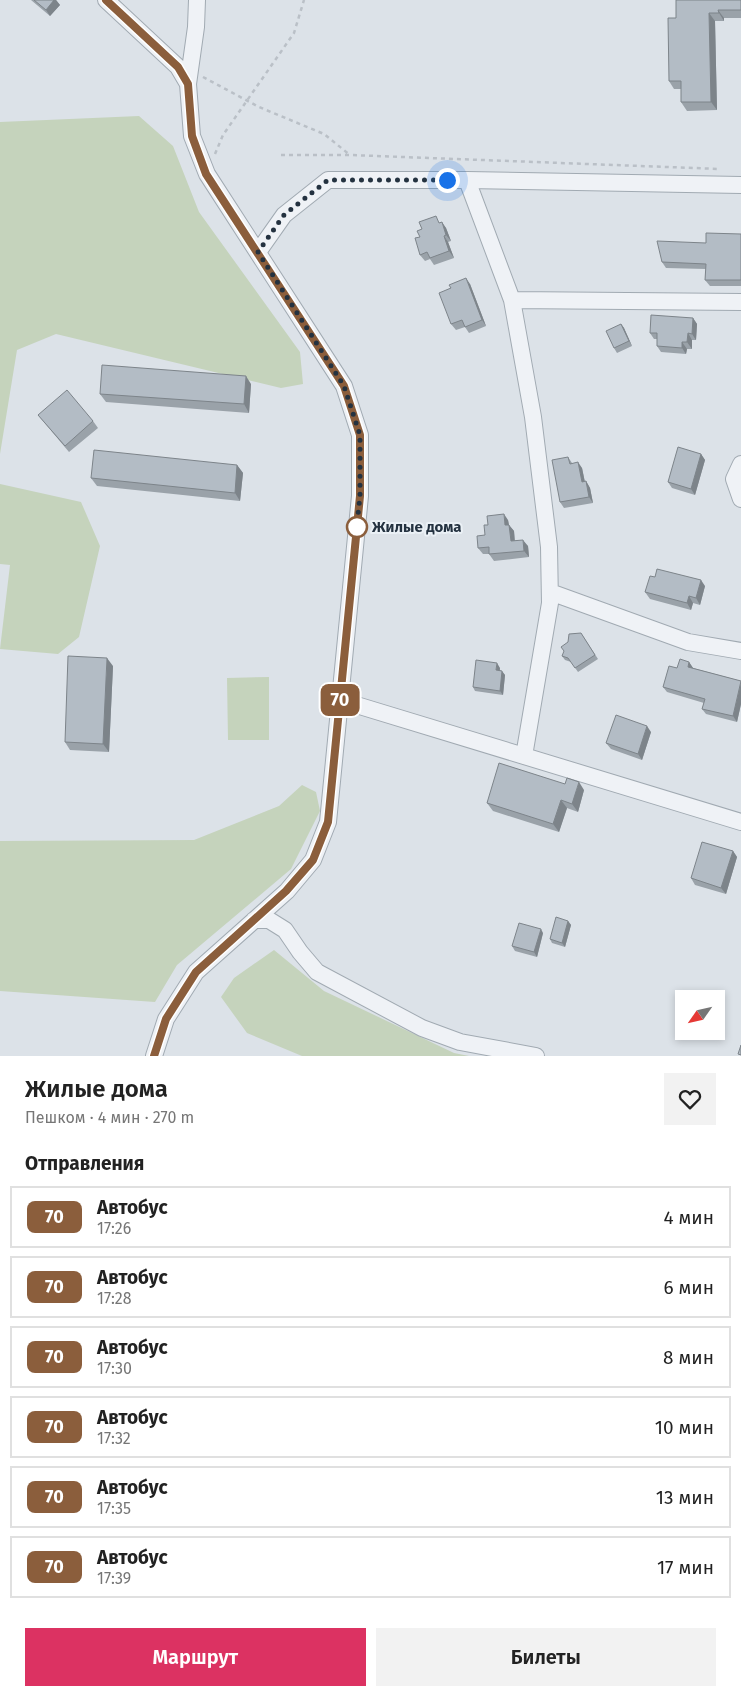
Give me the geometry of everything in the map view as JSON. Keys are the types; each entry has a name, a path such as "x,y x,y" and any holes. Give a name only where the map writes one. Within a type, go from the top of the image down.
{"street":[{"path":"106,0 189,77"},
{"path":"154,1056 166,1019 196,972 286,891 313,860 328,822 360,496 360,435 344,386 206,174 192,136 189,77 198,0"},
{"path":"258,252 284,215 328,180 467,180 741,185"},
{"path":"467,180 512,300 533,417 549,547 550,603 524,756"},
{"path":"512,300 741,302"},
{"path":"741,464 734,478 741,500"},
{"path":"550,592 688,642 741,651"},
{"path":"340,700 741,822"},
{"path":"254,920 269,920 285,930 317,972 422,1028 460,1042 536,1056"}],"path":[{"path":"206,174 223,135 294,33 304,0"},
{"path":"189,77 324,134 350,155"},
{"path":"282,155 350,155 722,169"}],"green space":[{"path":"139,116 173,146 199,212 300,352 303,384 281,388 56,334 17,350 0,454 0,122"},
{"path":"0,484 81,502 100,546 79,637 58,654 0,649 10,565 0,564"},
{"path":"269,677 269,740 228,740 227,678"},
{"path":"302,785 316,792 320,811 291,869 177,965 155,1002 0,991 0,841 194,840 279,806"},
{"path":"274,950 324,991 454,1053 469,1056 302,1056 247,1033 221,997 234,978"}],"building":[{"path":"34,0 54,0 46,10"},
{"path":"676,0 741,0 741,10 718,10 719,13 709,13 711,102 681,102 681,81 669,81 668,18 676,18"},
{"path":"436,216 439,223 442,222 449,251 430,258 427,252 420,255 415,238 420,237 417,231 422,229 419,222"},
{"path":"706,233 741,234 741,280 705,280 706,264 662,262 657,241 706,243"},
{"path":"466,278 482,320 465,327 462,320 451,324 439,293 451,288 449,285"},
{"path":"651,315 693,318 692,334 688,333 687,342 682,342 682,348 657,346 657,333 650,333"},
{"path":"621,324 629,341 614,348 606,331"},
{"path":"102,365 246,376 244,404 100,394"},
{"path":"67,390 93,421 65,446 38,415"},
{"path":"678,447 701,454 691,489 668,482"},
{"path":"94,450 237,465 235,493 91,478"},
{"path":"568,457 570,464 578,462 582,482 586,481 589,497 560,502 552,460"},
{"path":"504,514 505,525 509,525 511,541 523,540 524,551 489,554 489,547 478,548 477,536 485,535 484,525 488,525 487,516"},
{"path":"657,569 701,580 696,598 689,596 687,603 645,592 650,576 655,577"},
{"path":"581,633 595,655 575,668 568,658 562,656 564,651 561,647 568,642 569,634"},
{"path":"68,656 107,658 103,744 65,742"},
{"path":"680,659 689,662 688,667 741,681 733,716 702,709 705,699 663,687 669,666 677,668"},
{"path":"476,660 497,663 496,670 502,671 500,691 473,687"},
{"path":"616,715 647,726 638,754 606,743"},
{"path":"499,763 565,784 567,778 579,782 572,804 561,800 553,824 487,803"},
{"path":"702,842 733,851 721,888 691,878"},
{"path":"556,917 568,921 562,943 550,939"},
{"path":"519,923 541,929 534,952 512,946"}],"bus line":[{"name":"70","path":"106,0 178,67 188,84 192,136 206,174 344,386 360,435 360,496 328,822 313,860 286,891 196,972 166,1019 154,1056"}],"place":[{"name":"Жилые дома","path":"357,527"}],"route":[{"path":"357,527 356,533 360,496 360,435 344,386 258,252 284,215 328,180 447,180"}]}
